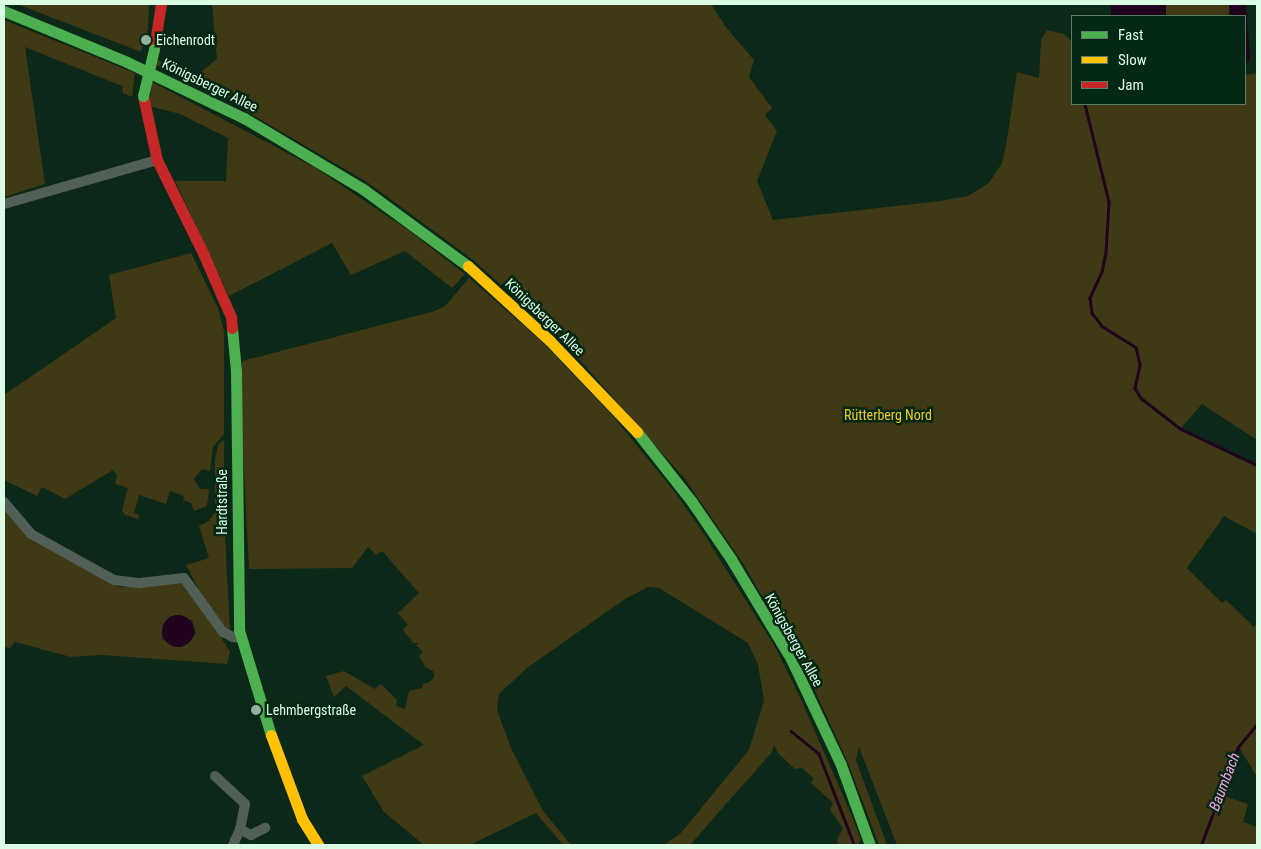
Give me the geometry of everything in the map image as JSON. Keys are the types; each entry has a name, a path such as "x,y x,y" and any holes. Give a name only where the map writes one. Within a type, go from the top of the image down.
{"main road":[{"name":"Hardtstraße","path":"161,4 154,49 143,96 157,160 224,299 233,331 241,638 262,710 302,819 318,845"},
{"name":"Königsberger Allee","path":"4,12 127,62 244,118 346,179 396,212 467,265 550,341 629,422 692,502 731,559 791,660 841,765 870,845"}],"street":[{"path":"4,204 71,182 157,160"},
{"path":"4,502 31,534 114,580 140,584 184,578 223,632 232,637 241,638"},
{"path":"215,776 245,804 240,829 233,845"},
{"path":"240,829 251,835 265,828"}],"green space":[{"path":"17,4 149,4 148,29 141,52"},
{"name":"Rütterberg Nord","path":"212,4 711,4 725,26 754,60 749,77 772,108 765,115 777,131 757,181 773,220 940,201 968,196 989,183 1002,163 1017,72 1039,78 1041,40 1047,30 1064,34 1071,41 1071,105 1246,105 1246,75 1257,73 1257,440 1202,404 1181,428 1257,464 1257,534 1224,516 1187,568 1222,603 1226,600 1254,627 1257,623 1257,777 1239,747 1221,795 1248,804 1243,822 1257,827 1257,845 897,845 859,747 856,760 887,845 879,845 848,763 810,680 744,565 685,479 557,334 472,259 367,182 227,100 156,65 158,60 195,77 217,59"},
{"path":"1166,4 1229,4 1229,15 1166,15"},
{"path":"4,20 135,73 132,97 123,93 122,86 25,47 45,184 4,197"},
{"path":"152,82 314,167 408,230 465,274 452,288 405,251 351,275 332,243 229,296 175,181 226,181 228,138 180,114 149,106"},
{"path":"191,253 218,308 224,331 224,434 213,447 210,471 202,469 194,479 200,489 209,489 207,506 194,511 191,503 183,500 184,496 170,491 166,504 139,495 134,513 139,515 138,519 125,515 122,510 128,488 115,484 117,475 113,470 65,499 42,487 37,496 4,480 4,395 116,318 109,275"},
{"path":"469,278 540,340 611,414 674,491 702,531 774,645 799,695 852,816 861,840 857,845 839,845 837,840 843,828 830,810 833,803 811,783 814,779 802,768 795,769 778,753 774,745 772,752 690,845 664,845 680,834 749,750 764,700 758,665 748,643 659,588 648,587 625,599 527,668 499,694 497,710 511,748 543,811 571,845 563,845 536,813 470,845 424,845 384,812 362,776 424,745 346,686 334,697 326,676 344,671 375,689 381,684 397,700 396,706 405,709 409,691 422,688 424,683 430,682 434,677 433,671 425,667 419,656 423,652 416,645 419,643 413,643 403,630 408,625 398,613 419,593 382,551 376,555 368,547 352,568 249,569 242,434 242,361 435,311 445,306"},
{"path":"224,440 224,517 230,632 203,598 186,565 209,558 199,526 209,521 215,512 215,458 219,443"},
{"path":"4,509 30,539 119,587 187,583 230,652 227,664 102,655 71,657 15,642 10,648 4,647","holes":["170,616 192,620 196,633 190,642 179,646 162,639 163,626"]}],"shaded area":[{"path":"1111,4 1166,4 1166,15 1111,15"},
{"path":"1229,4 1246,4 1250,59 1246,65 1246,15 1230,15"},
{"path":"178,615 184,616 189,620 193,625 193,637 189,642 184,646 178,647 172,646 167,642 163,637 162,631 163,625 167,620 172,616"}],"waterway":[{"path":"1085,105 1109,202 1106,253 1102,272 1090,298 1092,313 1102,326 1136,347 1140,365 1135,388 1141,398 1181,429 1257,465"},
{"name":"Baumbach","path":"1201,845 1238,747 1257,724"},
{"path":"791,731 819,754 854,844"}],"traffic: fast":[{"path":"4,11 127,62 244,118 363,189 468,266"},
{"path":"143,96 154,49"},
{"path":"232,328 236,371 239,630 271,735"},
{"path":"637,432 692,502 731,559 791,659 841,765 870,845"}],"traffic: slow":[{"path":"468,266 550,341 637,432"},
{"path":"271,735 302,819 318,845"}],"traffic: jam":[{"path":"154,49 161,4"},
{"path":"143,96 157,160 203,253 231,317 232,328"}],"place":[{"name":"Eichenrodt","path":"146,40"},
{"name":"Lehmbergstraße","path":"256,710"}]}
